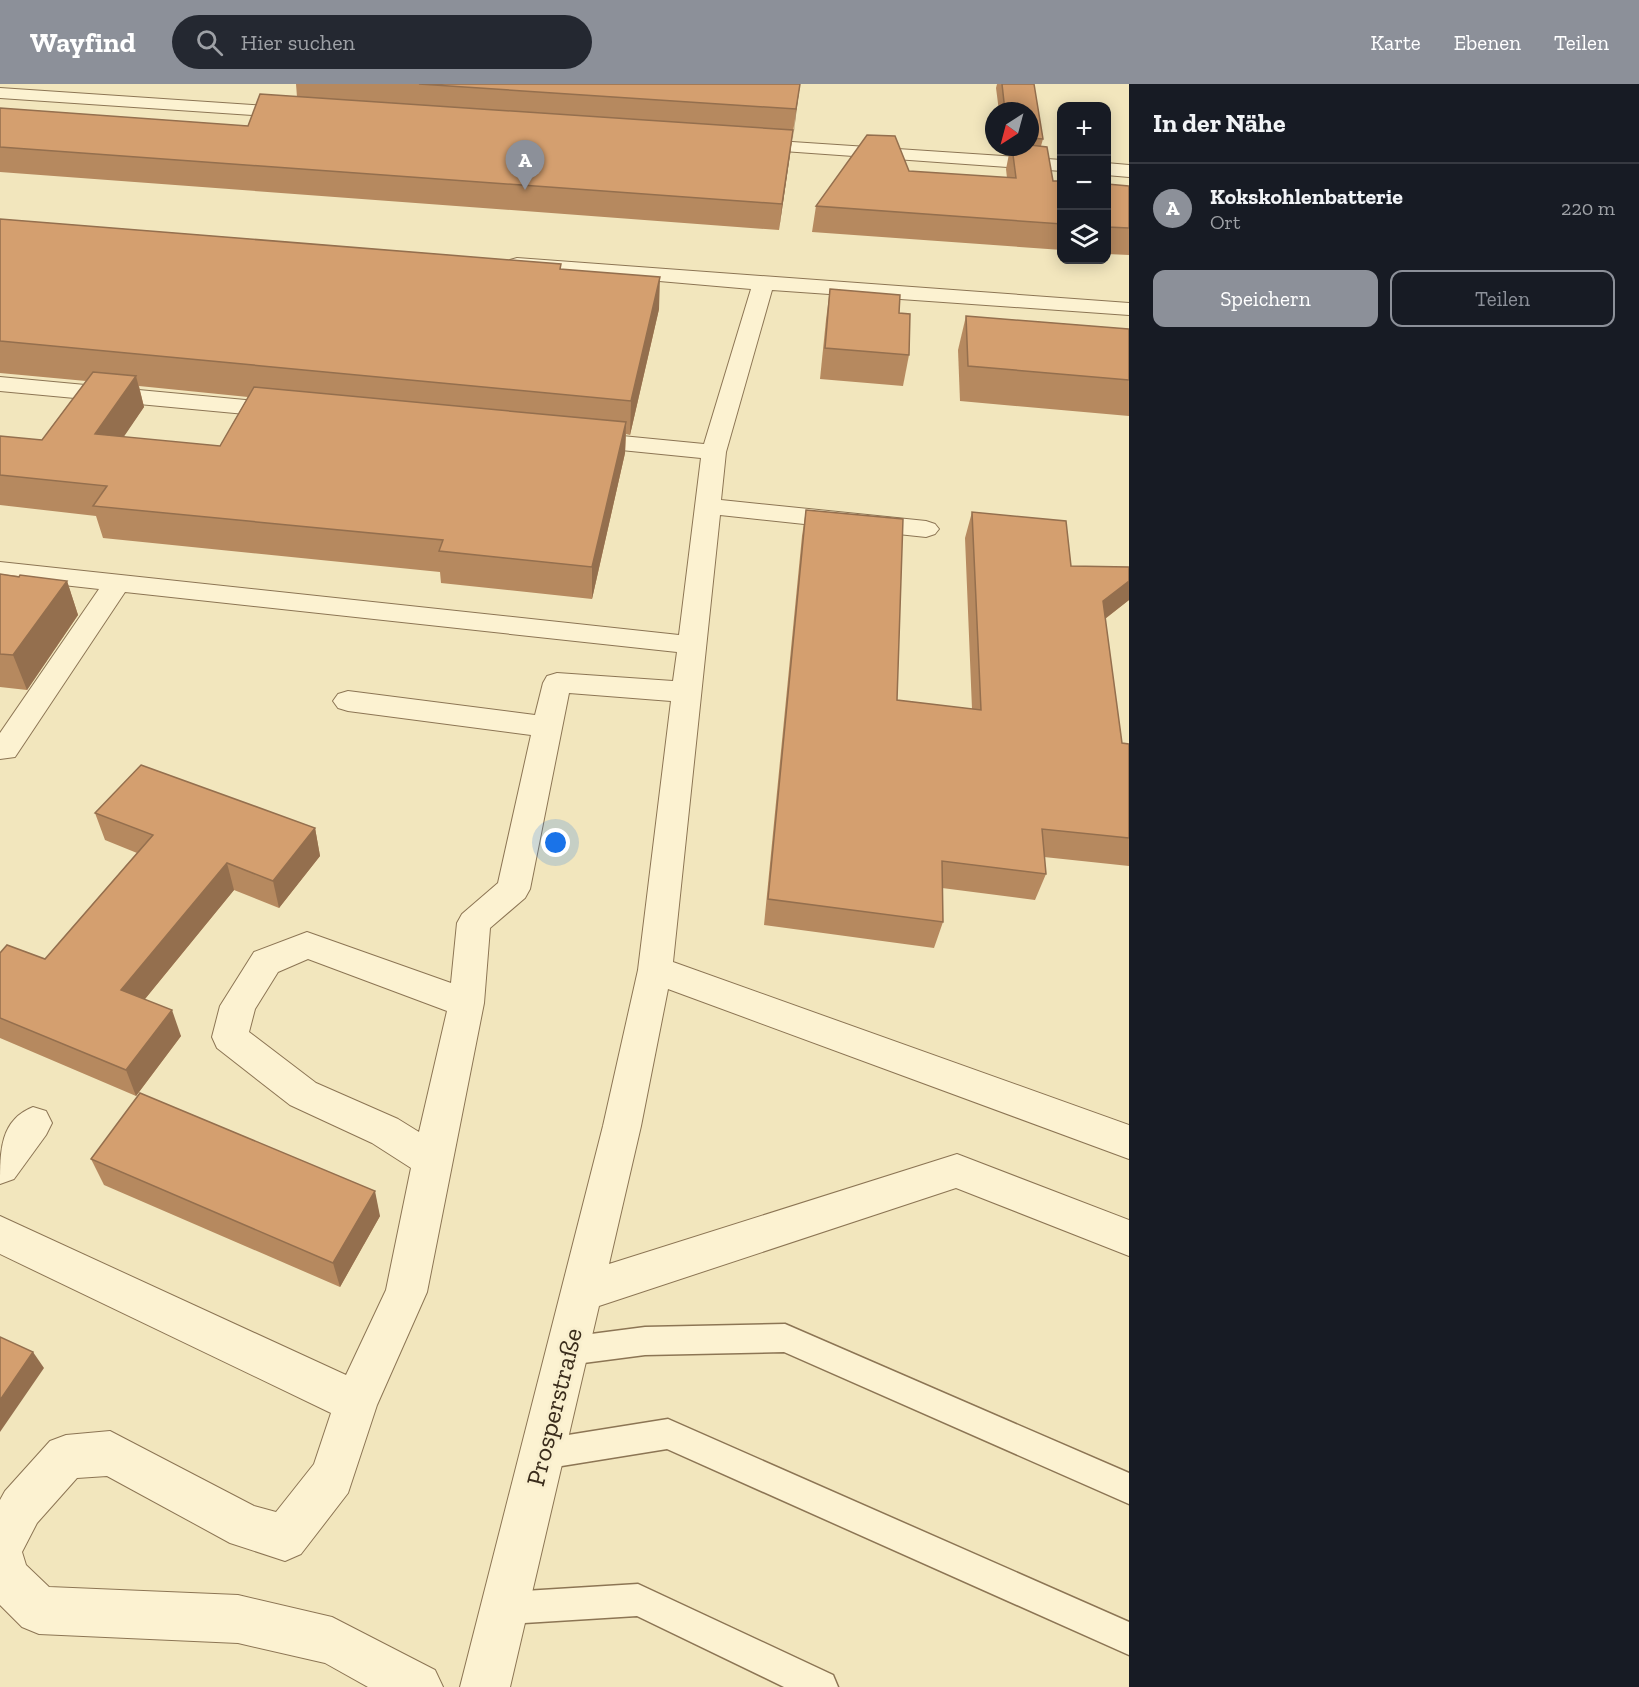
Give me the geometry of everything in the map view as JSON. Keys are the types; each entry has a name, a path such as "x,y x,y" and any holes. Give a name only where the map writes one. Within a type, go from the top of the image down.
{"street":[{"path":"0,93 320,115"},
{"path":"735,143 1057,166"},
{"path":"1111,169 1129,171"},
{"path":"498,262 735,282 1129,309"},
{"name":"Prosperstraße","path":"485,1687 622,1126 655,970 714,452 764,284 735,282"},
{"path":"0,384 309,414"},
{"path":"559,437 714,452"},
{"path":"708,506 926,530"},
{"path":"0,570 692,645"},
{"path":"1,751 117,583"},
{"path":"0,1545 21,1507 66,1457 110,1452 246,1527 285,1538 332,1477 356,1402 406,1292 466,1003 474,923 513,889 557,683 687,692"},
{"path":"348,701 547,727"},
{"path":"432,1161 385,1131 303,1094 230,1037 238,1006 266,962 307,945 466,1003"},
{"path":"655,970 1129,1142"},
{"path":"0,1167 33,1123"},
{"path":"582,1292 957,1171 1129,1238"},
{"path":"0,1234 356,1402"},
{"path":"0,1556 7,1579 39,1610 238,1620 332,1641 418,1687"}],"lane":[{"path":"568,1351 645,1341 785,1338 1129,1489"},
{"path":"543,1454 668,1434 1129,1638"},
{"path":"506,1608 638,1600 821,1687"}],"building":[{"path":"419,84 800,84 796,109"},
{"path":"1002,84 1034,84 1037,102 1004,102"},
{"path":"260,94 793,130 782,204 0,147 0,108 248,126"},
{"path":"1039,115 1043,139 1039,139"},
{"path":"867,135 895,136 909,171 1016,178 1013,156 1039,156 1039,146 1047,147 1053,181 1057,181 1057,224 816,206"},
{"path":"1111,184 1129,186 1129,228 1111,227"},
{"path":"0,219 561,264 560,269 660,277 631,401 0,341"},
{"path":"830,289 900,295 899,313 910,314 909,355 825,348"},
{"path":"966,316 1129,329 1129,380 968,366"},
{"path":"93,372 136,376 95,434 220,446 254,387 626,422 592,567 439,551 443,540 93,506 107,486 0,475 0,436 42,440"},
{"path":"806,510 903,519 897,700 981,710 972,512 1066,521 1071,566 1129,567 1129,581 1103,601 1122,743 1129,744 1129,838 1042,829 1046,874 942,861 943,922 768,899"},
{"path":"0,574 67,581 13,655 0,654"},
{"path":"141,765 315,828 273,881 227,863 121,990 172,1010 126,1070 0,1018 0,953 7,945 45,959 153,835 95,813"},
{"path":"140,1093 375,1191 333,1263 91,1159"},
{"path":"0,1337 33,1352 0,1400"}],"place":[{"name":"Kokskohlenbatterie","path":"525,190"}]}
